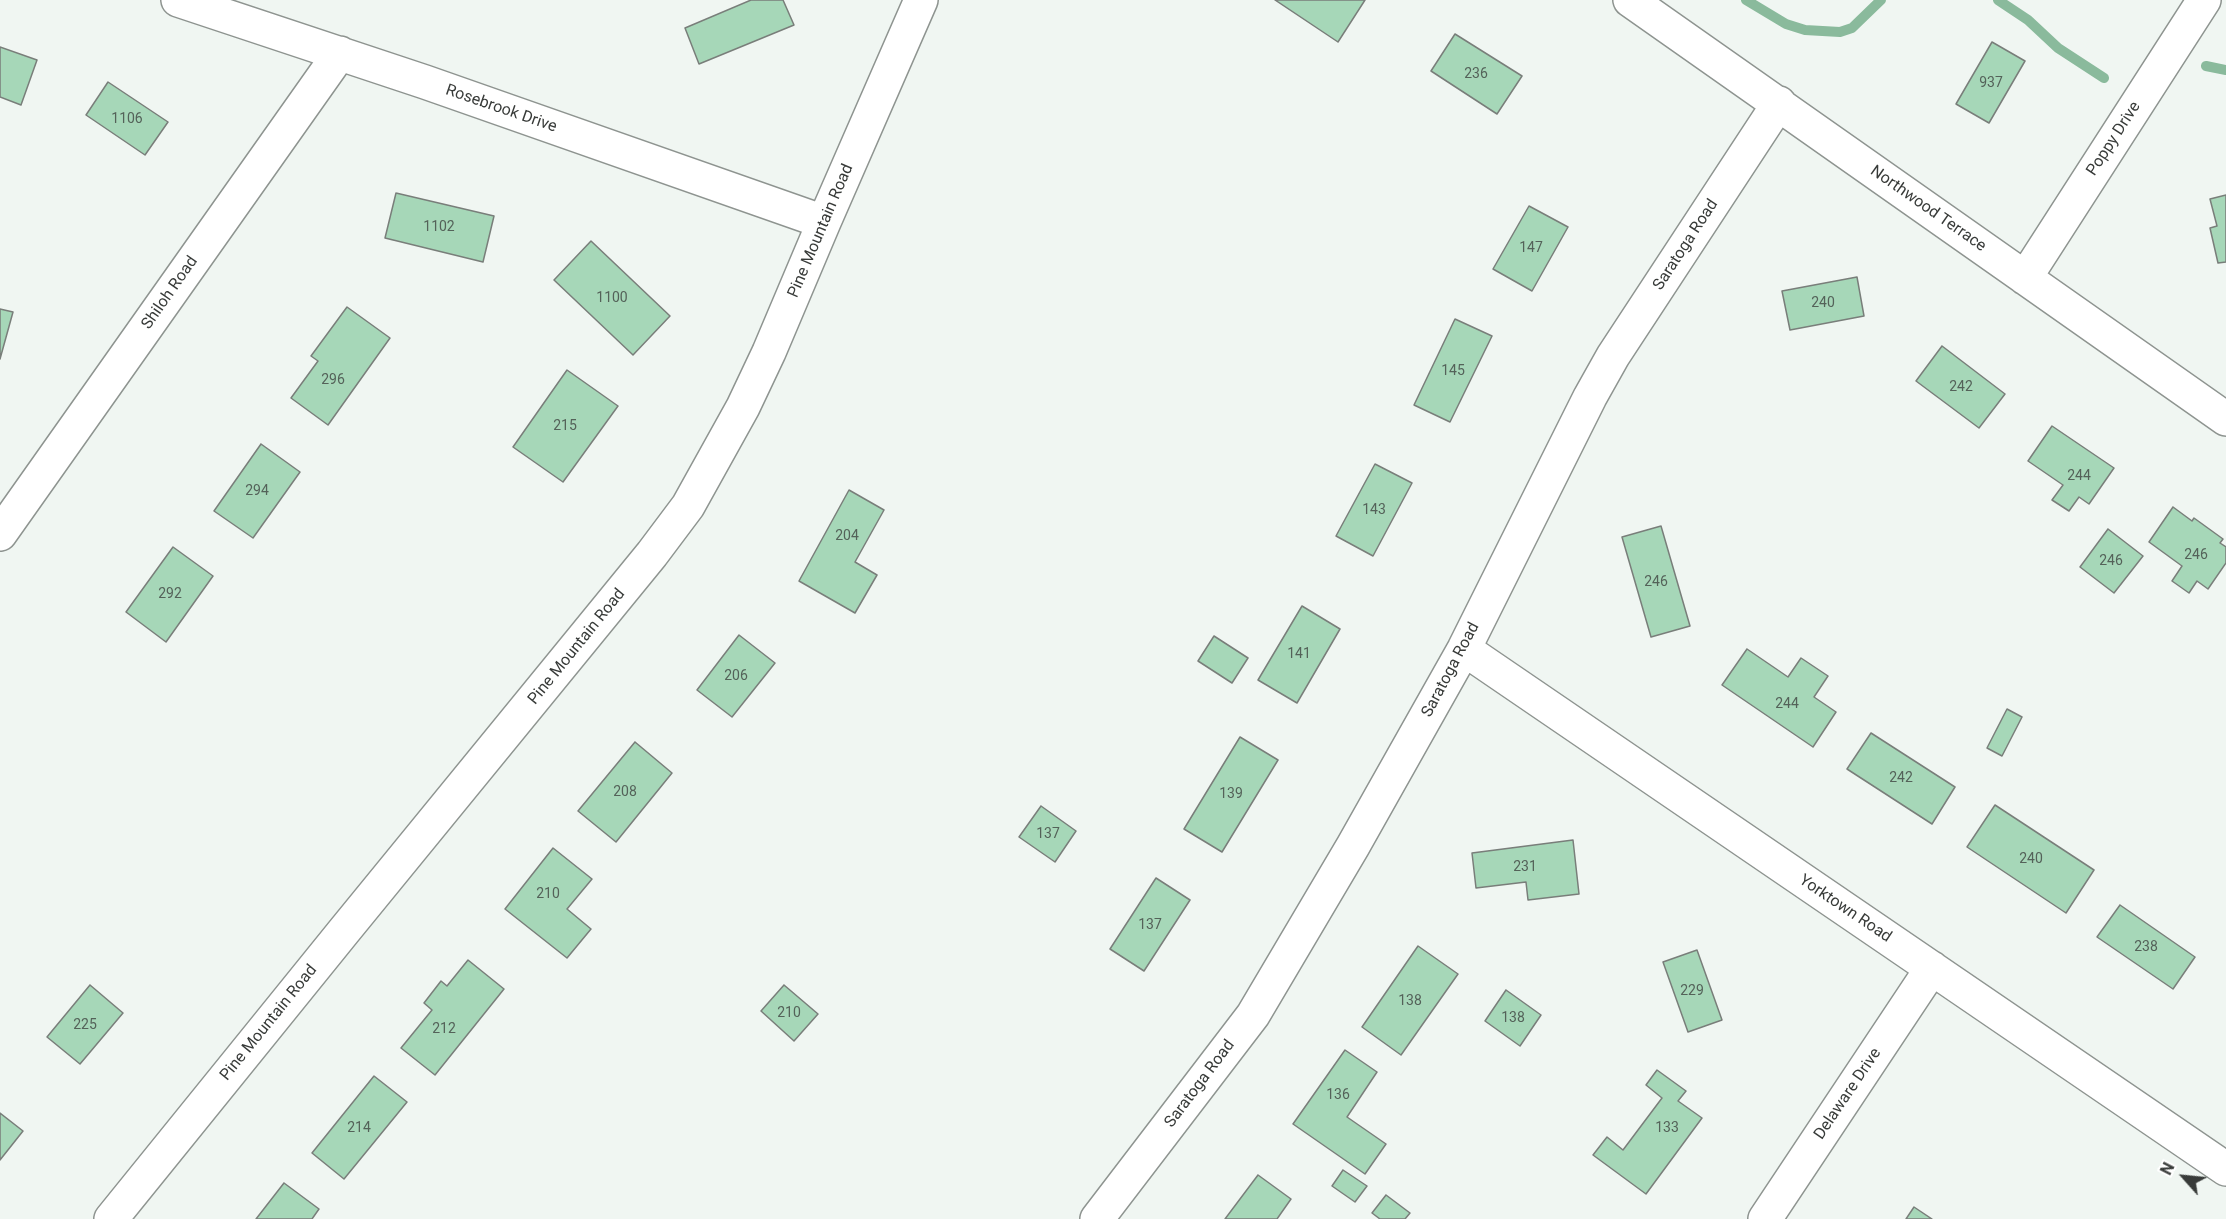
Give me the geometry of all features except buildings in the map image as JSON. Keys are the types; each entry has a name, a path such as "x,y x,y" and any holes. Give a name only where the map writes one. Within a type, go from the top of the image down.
{"street":[{"name":"Rosebrook Drive","path":"178,0 340,53 824,222"},
{"name":"Pine Mountain Road","path":"111,1219 652,554 688,506 765,362 921,0"},
{"name":"Northwood Terrace","path":"1630,0 2226,419"},
{"name":"Poppy Drive","path":"2025,278 2204,0"},
{"name":"Shiloh Road","path":"0,534 14,492 340,53"},
{"name":"Saratoga Road","path":"1097,1219 1253,1015 1353,846 1464,649 1590,397 1613,356 1779,103"},
{"name":"Yorktown Road","path":"1464,649 2226,1169"},
{"name":"Delaware Drive","path":"1765,1219 1932,968"}],"waterway":[{"path":"1746,0 1786,24 1805,30 1840,32 1852,28 1881,0"},
{"path":"1998,0 2028,20 2058,48 2104,78"},
{"path":"2206,66 2226,70"}]}
